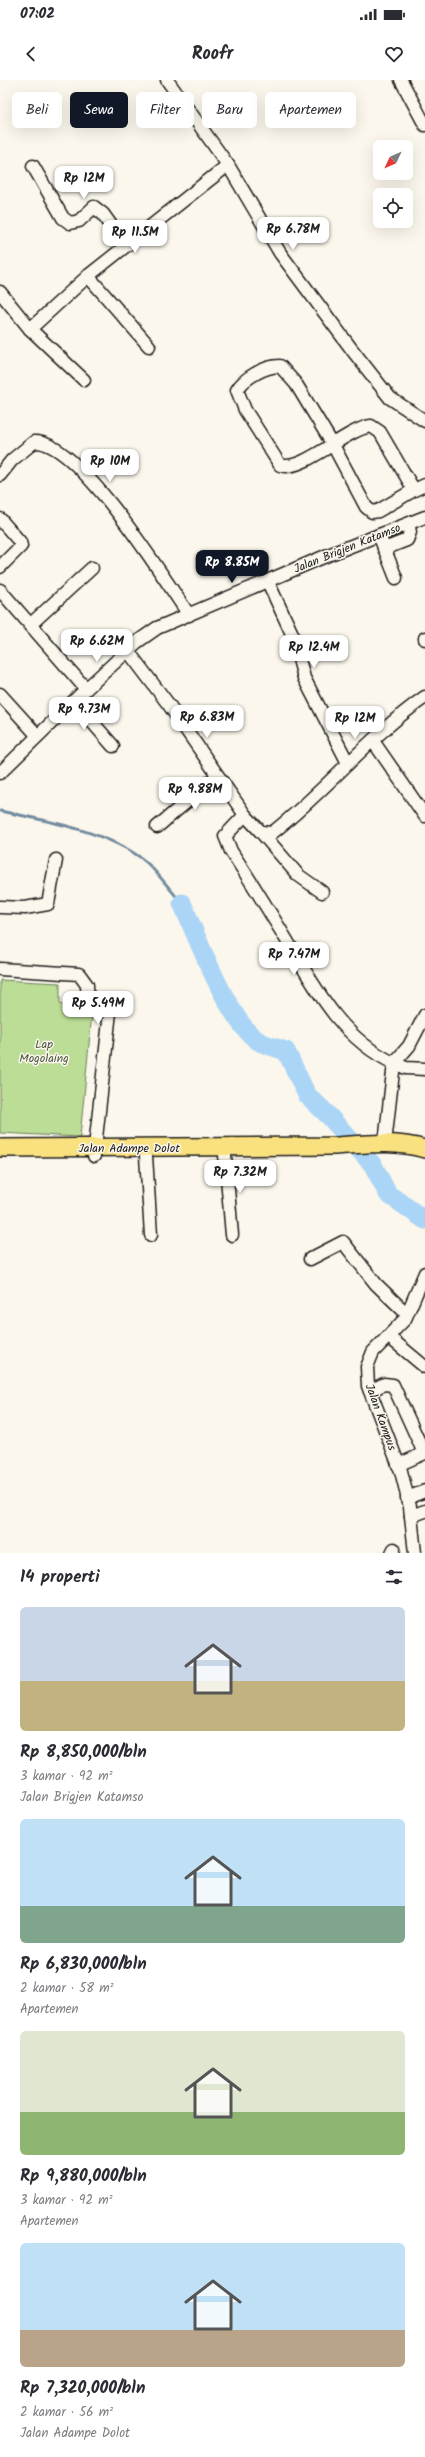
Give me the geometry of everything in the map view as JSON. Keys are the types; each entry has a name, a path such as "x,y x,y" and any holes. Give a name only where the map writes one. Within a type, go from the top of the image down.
{"highway":[{"name":"Jalan Adampe Dolot","path":"0,1148 146,1156 225,1155 375,1147 425,1149"},
{"name":"Jalan Adampe Dolot","path":"375,1147 425,1159"},
{"name":"Jalan Adampe Dolot","path":"0,1156 94,1152 336,1150"}],"street":[{"path":"167,80 228,165 280,253 352,351 390,398 425,421"},
{"path":"400,80 425,125"},
{"path":"30,328 88,276 228,165"},
{"path":"33,166 63,218 70,223 79,221 94,207 103,214 126,246"},
{"path":"88,276 150,346"},
{"path":"0,292 30,328 84,380"},
{"path":"333,445 289,467 280,465 245,410 236,390 239,385 245,379 271,367 280,366 296,384 333,445 366,507 372,512 378,511 419,487 376,429 366,427 333,445"},
{"path":"0,475 12,460 34,442 45,444 66,456 108,499 189,614"},
{"name":"Jalan Brigjen Katamso","path":"0,772 86,688 157,628 268,582 328,555 425,517"},
{"path":"0,519 20,542 21,546 0,567"},
{"path":"384,549 407,540 410,532 408,524"},
{"path":"379,535 396,578"},
{"path":"31,624 92,568"},
{"path":"268,582 293,636 304,678 348,763"},
{"path":"0,590 86,688"},
{"path":"128,651 169,705 245,815 298,875 322,892"},
{"path":"0,694 37,735"},
{"path":"261,832 272,833 288,821 348,763 425,697"},
{"path":"74,701 113,746"},
{"path":"373,741 425,816"},
{"path":"157,827 217,776"},
{"path":"245,815 225,836 231,851 325,1004 353,1034 376,1052 406,1068 425,1069"},
{"path":"0,907 25,908 48,904 56,860"},
{"path":"0,969 79,974 87,985 87,1004 90,1007 105,1009 110,1012 94,1152"},
{"path":"375,1147 394,1062 410,1046 425,1015"},
{"path":"225,1155 232,1235"},
{"path":"146,1156 151,1235"},
{"path":"310,1259 343,1242 376,1284 407,1314"},
{"name":"Jalan Kampus","path":"415,1553 411,1516 407,1498 398,1465 370,1391 367,1366 373,1352 398,1328 407,1314 425,1273"},
{"path":"389,1337 425,1367"},
{"path":"370,1391 384,1384 393,1385 425,1453 398,1465"},
{"path":"407,1498 425,1491"},
{"path":"411,1516 425,1511"}],"green space":[{"name":"Lap Mogolaing","path":"0,980 60,983 60,1004 92,1013 80,1137 0,1133"}],"waterway":[{"path":"0,811 56,823 96,835 115,843 146,862 182,903"},
{"path":"182,903 215,979 226,1000 249,1033 266,1045 286,1051 307,1095 328,1115 373,1165 388,1194 425,1220"}]}
